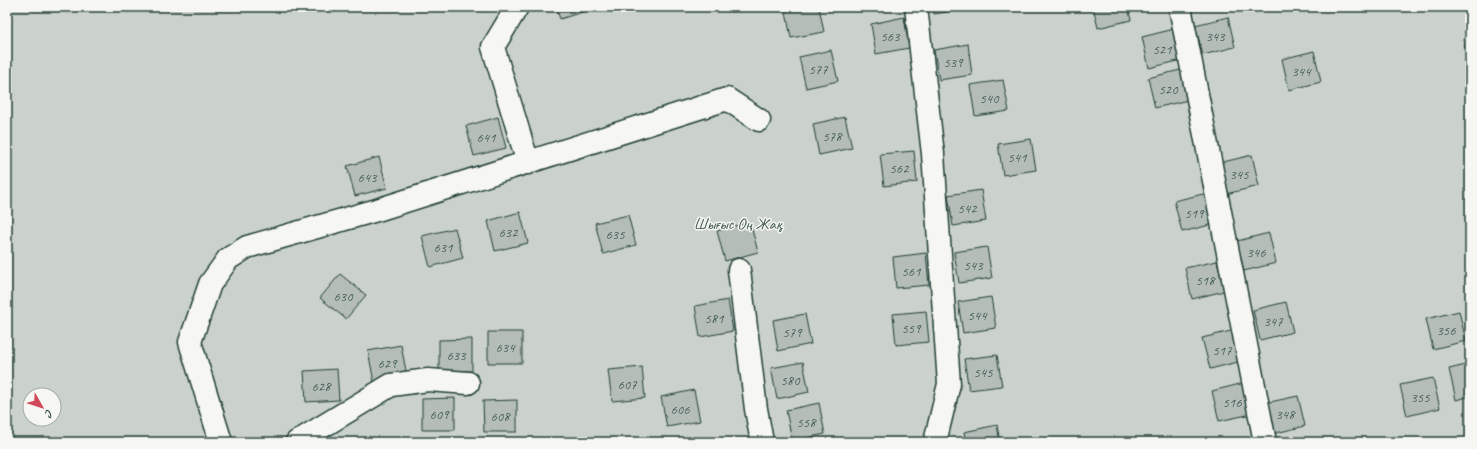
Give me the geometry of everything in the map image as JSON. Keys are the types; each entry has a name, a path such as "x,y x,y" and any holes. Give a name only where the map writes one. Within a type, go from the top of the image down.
{"lane":[{"path":"517,7 493,47 528,163"},
{"path":"916,7 933,154 949,384 935,442"},
{"path":"1180,7 1265,442"},
{"path":"221,442 190,342 210,284 228,259 247,248 377,210 728,99 759,120"},
{"path":"738,270 756,410 762,442"},
{"path":"297,442 391,385 428,380 468,383"}],"green space":[{"name":"Шығыс Оң Жақ","path":"7,7 1470,7 1470,442 7,442"}],"building":[{"path":"556,7 591,7 592,9 560,19"},
{"path":"785,7 819,7 824,32 791,38"},
{"path":"933,7 967,7 967,9 934,14"},
{"path":"1093,7 1128,7 1131,20 1098,28"},
{"path":"904,17 909,48 876,54 871,24"},
{"path":"1228,17 1235,47 1203,55 1195,25"},
{"path":"1174,29 1182,60 1149,68 1142,37"},
{"path":"1470,37 1470,69 1463,39"},
{"path":"968,44 972,75 939,80 934,50"},
{"path":"831,50 838,81 806,88 799,57"},
{"path":"1314,51 1321,82 1289,90 1282,59"},
{"path":"1180,70 1188,100 1155,108 1148,78"},
{"path":"1003,80 1009,111 975,116 970,85"},
{"path":"498,117 506,148 474,156 466,126"},
{"path":"845,117 852,148 819,155 813,124"},
{"path":"1031,139 1036,170 1003,175 998,144"},
{"path":"914,151 917,182 884,186 880,154"},
{"path":"1252,155 1259,186 1226,194 1219,163"},
{"path":"379,157 387,188 355,196 347,166"},
{"path":"981,190 986,221 953,226 948,195"},
{"path":"1207,193 1214,224 1182,232 1174,201"},
{"path":"520,212 528,243 495,251 488,221"},
{"path":"628,215 636,245 603,254 595,223"},
{"path":"750,222 758,252 725,261 717,231"},
{"path":"455,228 463,258 430,267 422,236"},
{"path":"1269,233 1276,263 1244,271 1237,241"},
{"path":"987,247 992,278 959,283 954,252"},
{"path":"926,253 929,285 896,288 893,257"},
{"path":"1217,261 1224,291 1192,299 1185,268"},
{"path":"340,274 366,295 346,319 320,298"},
{"path":"991,297 996,328 963,333 958,302"},
{"path":"728,300 733,331 700,337 695,306"},
{"path":"1286,302 1293,332 1260,340 1253,310"},
{"path":"926,311 929,342 896,345 893,314"},
{"path":"1459,311 1466,341 1433,349 1426,319"},
{"path":"805,314 811,344 778,351 773,320"},
{"path":"1235,330 1242,361 1210,369 1202,338"},
{"path":"488,332 522,332 522,363 488,363"},
{"path":"472,339 472,371 439,371 439,340"},
{"path":"401,345 407,376 374,382 368,351"},
{"path":"997,355 1002,386 969,390 964,359"},
{"path":"803,362 809,392 777,399 771,368"},
{"path":"1470,364 1470,396 1456,400 1449,369"},
{"path":"642,367 645,398 612,401 608,370"},
{"path":"337,369 339,400 306,402 304,371"},
{"path":"1433,378 1440,408 1407,416 1400,385"},
{"path":"1244,383 1252,414 1219,421 1212,391"},
{"path":"694,390 700,421 667,427 661,397"},
{"path":"1298,396 1305,426 1272,434 1265,403"},
{"path":"455,398 455,430 422,430 422,399"},
{"path":"517,400 517,432 484,432 483,401"},
{"path":"819,403 825,434 792,441 786,410"},
{"path":"997,425 1000,442 966,442 964,432"},
{"path":"415,440 415,442 382,442 382,441"}]}
